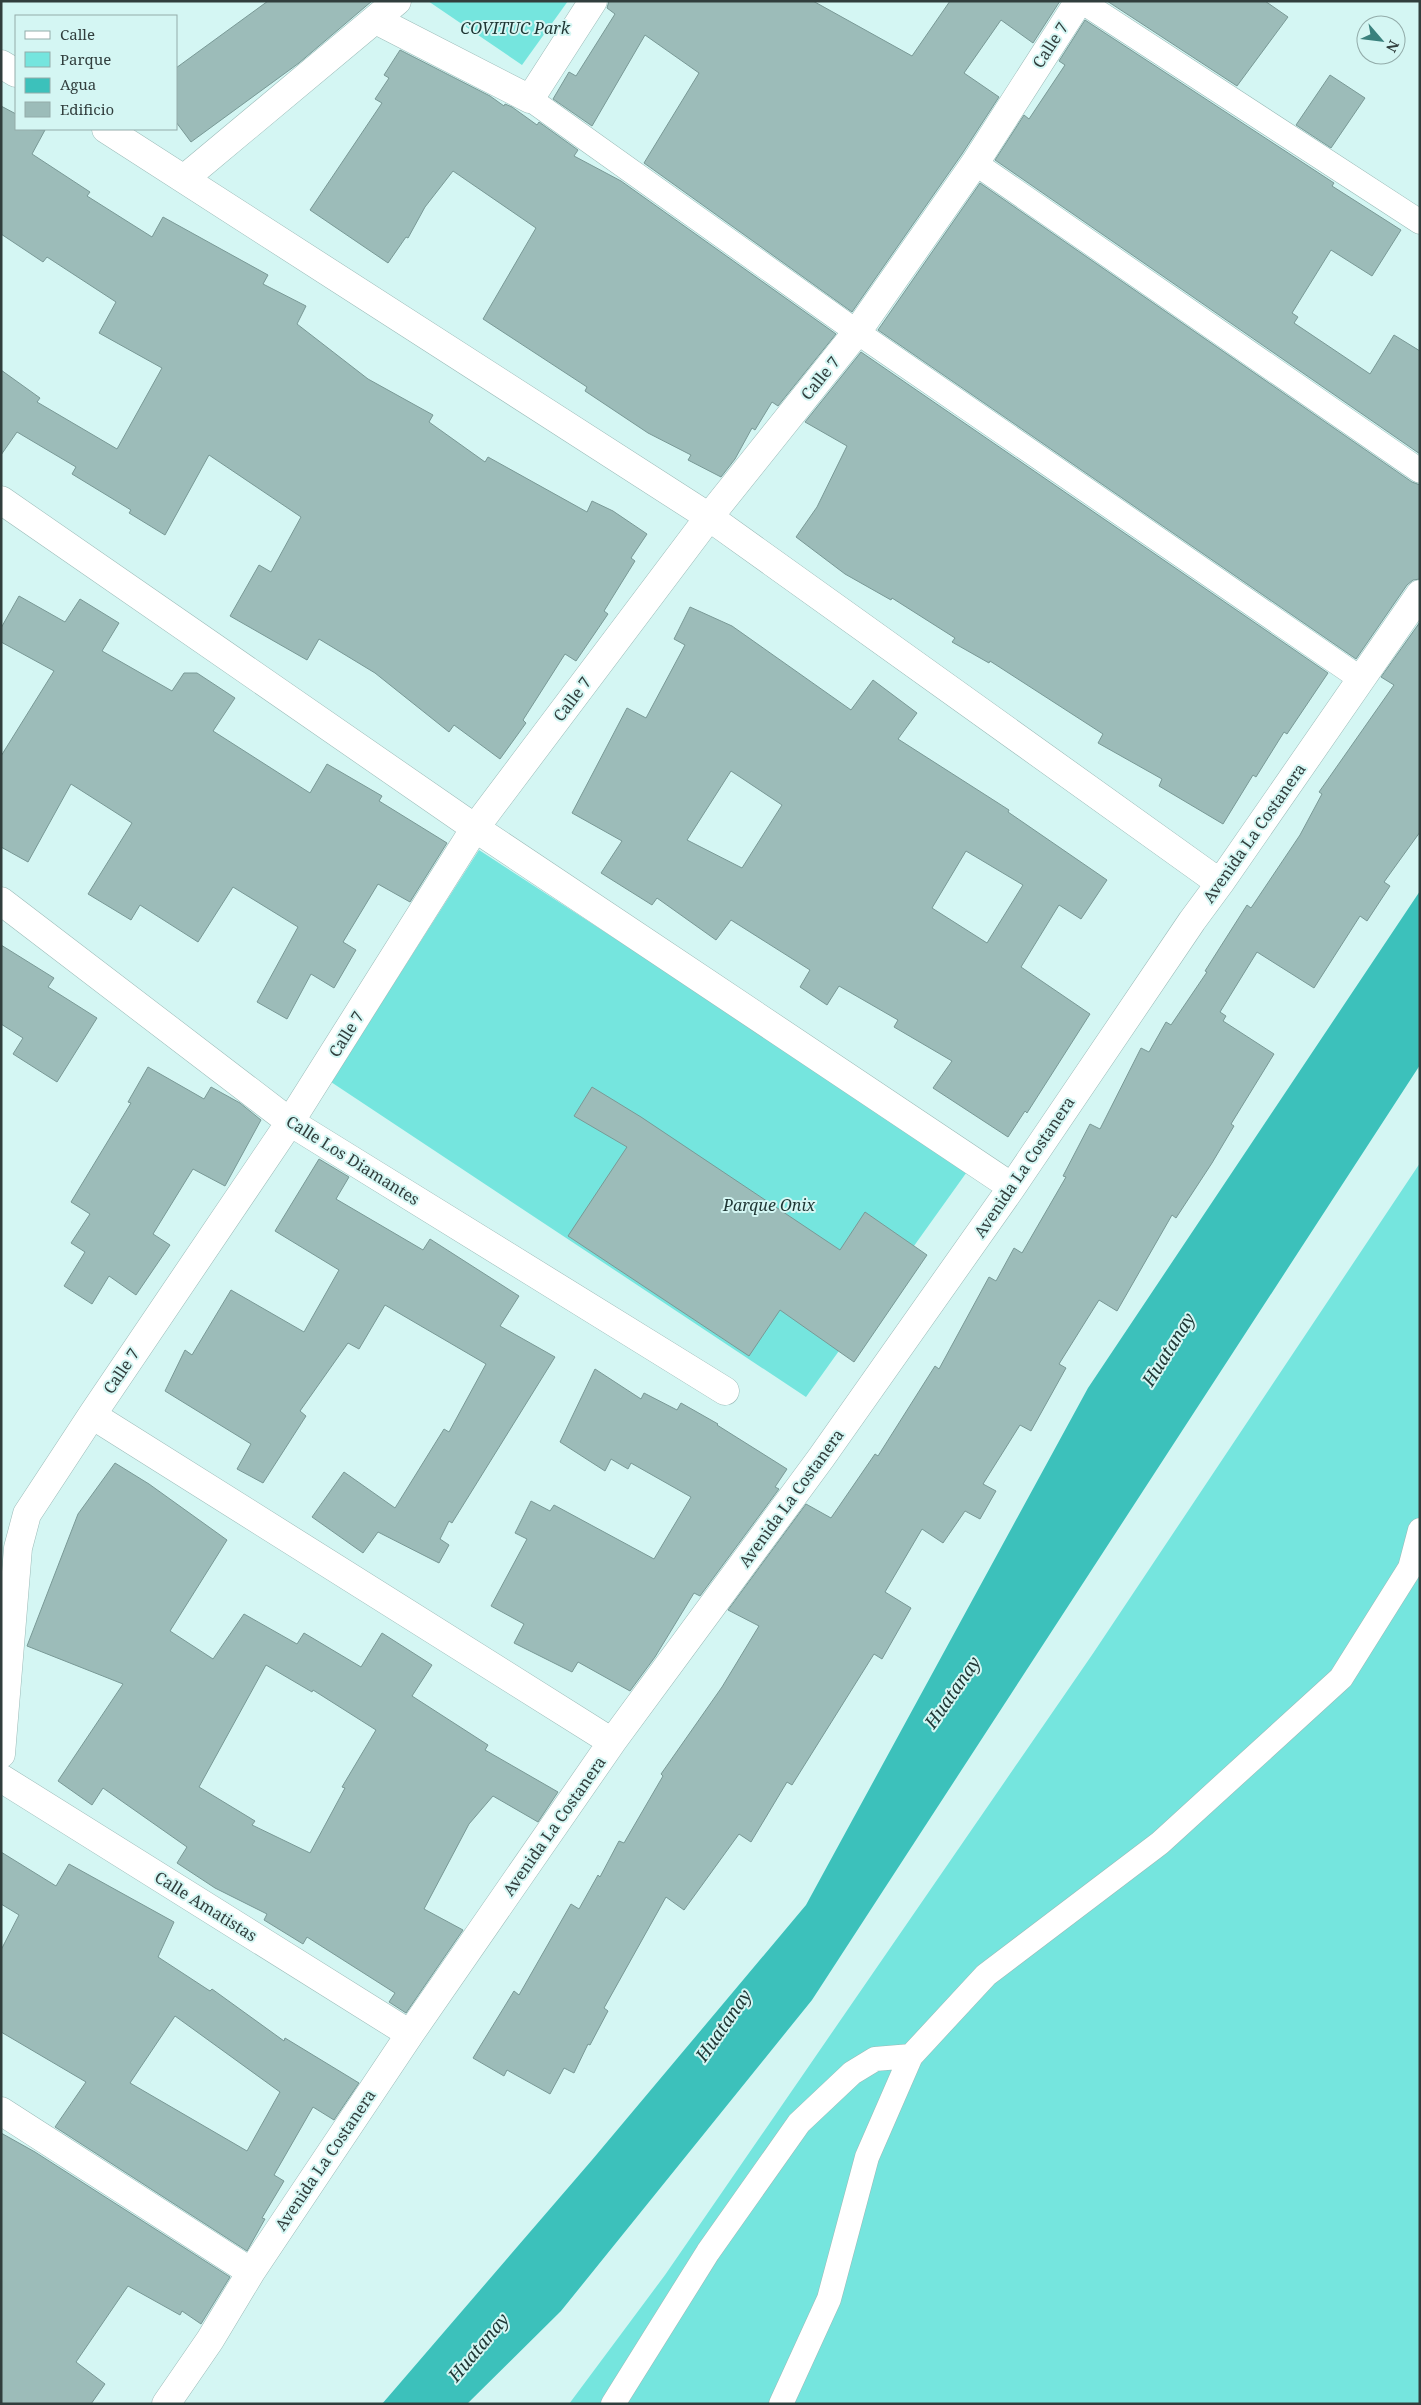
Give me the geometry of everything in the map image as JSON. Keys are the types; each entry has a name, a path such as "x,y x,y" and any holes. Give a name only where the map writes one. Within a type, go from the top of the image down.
{"street":[{"path":"185,178 397,1"},
{"path":"376,20 530,99 593,1"},
{"name":"Calle 7","path":"1,1754 18,1548 27,1514 290,1122 475,828 709,517 857,332 975,163 1080,1"},
{"path":"1,64 15,72"},
{"path":"108,130 185,178 709,517 1220,883"},
{"path":"1,500 475,828 1012,1187"},
{"name":"Avenida La Costanera","path":"166,2404 210,2340 251,2272 410,2034 612,1742 821,1458 1012,1187 1192,921 1420,594"},
{"name":"Calle Los Diamantes","path":"1,901 290,1122 725,1391"},
{"path":"92,1415 612,1742"},
{"name":"Calle Amatistas","path":"1,1778 410,2034"},
{"path":"1,2112 251,2272"}],"lane":[{"path":"1080,1 1420,222"},
{"path":"530,99 857,332 1362,679"},
{"path":"975,163 1420,471"},
{"path":"781,2404 830,2299 867,2157 911,2056 986,1975 1160,1843 1341,1678 1410,1568 1420,1530"},
{"path":"613,2404 708,2252 799,2123 852,2074 875,2059 911,2056"}],"green space":[{"name":"COVITUC Park","path":"428,1 568,1 522,65"},
{"name":"Parque Onix","path":"479,850 969,1169 806,1397 331,1082"},
{"path":"1420,1163 1420,2404 569,2404 665,2275 1094,1652"}],"water":[{"name":"Huatanay","path":"1420,891 1420,1065 812,2000 561,2311 467,2404 382,2404 592,2160 806,1905 1088,1388"}],"building":[{"path":"268,1 372,1 299,63 191,142 178,125 178,67"},
{"path":"609,1 813,1 912,56 950,1 1060,1 1033,43 1001,20 964,73 999,97 962,154 852,312 644,163 699,73 645,35 592,126 553,99 569,72 576,76 615,14 607,8"},
{"path":"1107,1 1265,1 1288,17 1237,86"},
{"path":"1085,20 1334,183 1332,186 1401,230 1372,276 1331,250 1292,313 1298,317 1294,323 1370,374 1394,335 1420,351 1420,454 995,160 1024,115 1029,119 1065,65 1059,61"},
{"path":"400,50 490,96 504,106 505,104 512,107 537,125 539,122 578,150 574,156 621,181 836,334 778,406 772,402 755,430 752,428 735,459 721,477 688,460 691,455 648,433 585,391 587,387 483,319 536,228 453,171 425,207 408,238 406,237 388,263 310,210 382,103 375,99 389,78 384,75"},
{"path":"1330,75 1365,98 1331,148 1296,125"},
{"path":"1,106 15,113 15,130 45,130 32,154 90,192 87,196 152,237 163,217 268,275 263,284 306,306 297,324 368,379 433,415 429,422 485,462 488,457 587,512 592,501 613,511 647,534 631,558 635,561 604,611 608,614 576,661 565,654 523,720 526,723 500,759 454,725 449,732 375,673 319,639 307,660 230,616 259,565 271,572 301,517 209,455 165,535 129,513 131,510 72,474 76,467 17,432 1,455 1,370 40,398 37,402 117,449 162,368 99,333 116,302 47,257 43,262 1,234"},
{"path":"980,183 1412,482 1420,485 1420,579 1413,580 1407,585 1356,659 878,330"},
{"path":"861,352 1328,673 1287,734 1284,732 1256,777 1253,775 1223,824 1159,786 1162,779 1098,743 1103,734 990,661 989,663 952,642 955,638 892,598 891,600 845,574 796,537 817,507 847,446 805,422"},
{"path":"19,596 65,622 80,599 119,623 102,651 172,691 184,673 197,673 235,698 213,731 310,793 327,764 382,796 379,801 447,843 410,902 378,884 343,942 356,950 334,988 311,974 287,1019 257,1002 298,927 233,887 198,942 140,905 131,920 88,894 132,823 71,784 28,862 1,847 1,756 54,671 1,642 1,628"},
{"path":"690,607 732,626 851,710 873,680 917,713 898,739 1009,810 1008,812 1107,880 1081,919 1059,905 1021,967 1090,1014 1027,1113 1025,1111 1008,1137 933,1088 952,1061 894,1027 898,1020 839,986 827,1005 800,987 810,970 731,920 716,940 657,898 652,905 601,873 622,841 572,813 627,708 646,718 685,645 674,639","holes":["731,771 782,805 742,868 687,840","966,851 1023,885 987,943 932,908"]},
{"path":"1420,622 1420,832 1384,882 1390,886 1367,921 1360,916 1314,988 1257,952 1220,1012 1226,1016 1223,1021 1274,1054 1231,1124 1234,1126 1212,1163 1176,1218 1172,1215 1117,1311 1099,1300 1059,1364 1066,1368 1031,1431 1020,1425 983,1484 996,1491 980,1519 965,1511 943,1543 922,1529 885,1592 911,1608 882,1659 874,1654 792,1785 787,1782 751,1842 739,1834 684,1910 666,1897 604,2008 608,2011 590,2045 588,2044 574,2073 564,2068 550,2094 507,2070 504,2076 473,2058 514,1991 519,1995 571,1904 579,1909 598,1875 600,1877 619,1841 624,1843 663,1776 661,1774 722,1687 759,1626 728,1610 806,1504 831,1518 875,1454 878,1456 935,1366 939,1369 989,1277 996,1281 1014,1248 1022,1253 1066,1177 1063,1176 1090,1124 1100,1129 1141,1048 1149,1052 1166,1022 1171,1025 1207,972 1205,971 1247,905 1251,908 1300,835 1322,794 1319,792 1394,685 1381,677"},
{"path":"1,945 54,978 48,987 97,1018 57,1082 13,1054 23,1038 1,1024"},
{"path":"148,1067 204,1099 211,1087 240,1103 261,1120 225,1186 193,1169 153,1234 170,1245 136,1295 109,1276 92,1304 64,1286 85,1252 71,1243 90,1214 71,1202 131,1103 128,1102"},
{"path":"592,1087 641,1117 840,1250 865,1212 927,1255 854,1362 780,1310 749,1356 568,1236 627,1147 574,1116"},
{"path":"319,1159 349,1177 336,1199 423,1250 430,1239 519,1296 500,1326 555,1357 452,1523 449,1521 440,1539 449,1545 439,1563 378,1532 363,1553 312,1517 344,1472 395,1508 444,1429 449,1432 486,1364 385,1305 359,1349 348,1343 300,1411 306,1416 263,1483 237,1469 251,1444 165,1391 185,1350 192,1355 231,1290 304,1332 339,1270 275,1231"},
{"path":"595,1369 641,1399 644,1393 677,1410 681,1403 718,1424 787,1469 775,1487 779,1489 700,1596 694,1593 655,1657 630,1691 578,1662 572,1672 514,1643 524,1624 491,1606 527,1539 515,1533 531,1501 550,1511 554,1505 654,1559 691,1497 631,1463 628,1469 611,1459 605,1471 560,1442"},
{"path":"115,1463 149,1484 227,1540 170,1631 213,1659 244,1614 297,1644 304,1633 361,1667 382,1633 432,1665 412,1696 488,1745 485,1750 558,1792 538,1822 493,1796 469,1824 424,1909 463,1930 406,2013 389,2002 395,1993 307,1937 303,1944 264,1920 267,1914 215,1888 177,1863 187,1847 103,1788 92,1805 58,1781 123,1684 27,1646 78,1514","holes":["266,1665 312,1692 313,1690 376,1730 342,1787 345,1788 310,1853 252,1825 255,1821 199,1787"]},
{"path":"1,1852 56,1886 69,1864 174,1922 158,1957 210,1991 212,1989 284,2041 285,2038 359,2083 334,2120 313,2107 274,2175 284,2181 262,2218 265,2219 247,2251 55,2127 86,2082 1,2032 1,1950 19,1915 1,1904","holes":["175,2016 280,2092 247,2151 130,2083"]},
{"path":"1,2133 35,2152 230,2277 201,2324 182,2311 180,2315 128,2286 76,2362 105,2384 91,2404 1,2404"}]}
